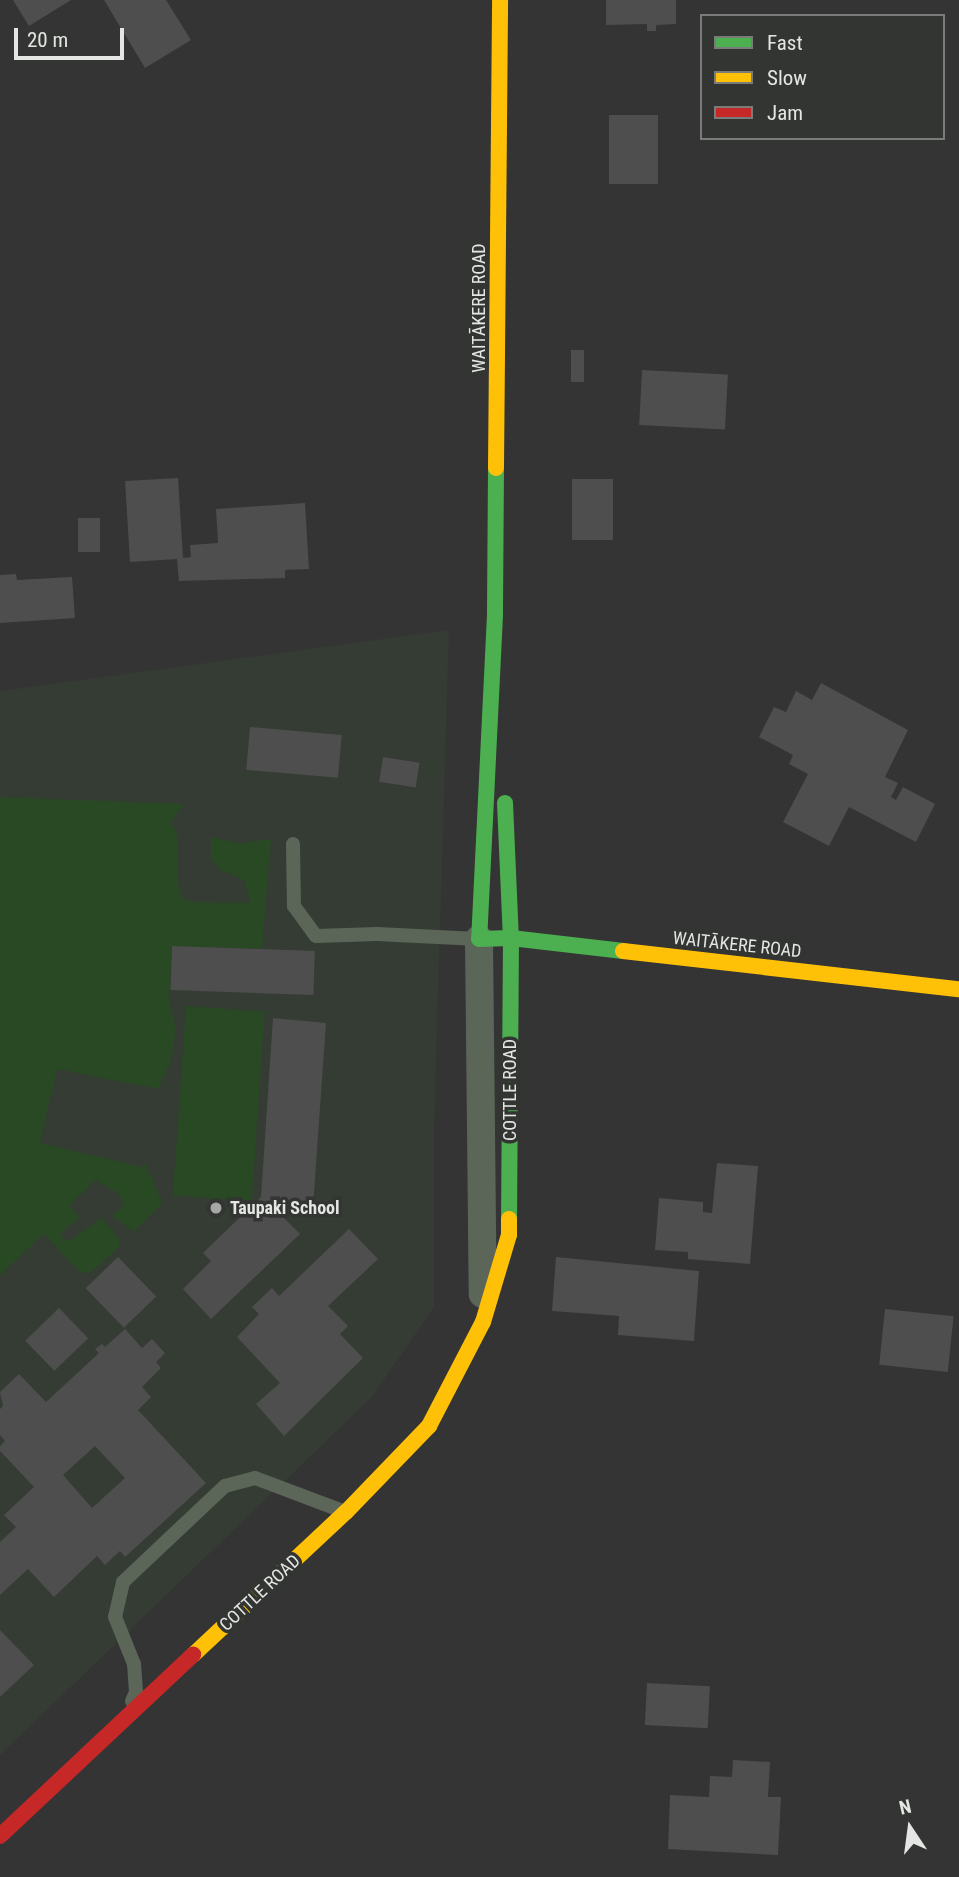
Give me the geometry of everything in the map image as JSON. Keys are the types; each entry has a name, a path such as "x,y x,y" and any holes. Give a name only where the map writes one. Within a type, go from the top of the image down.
{"street":[{"name":"WAITĀKERE ROAD","path":"500,0 495,615 479,939 511,938 959,989"},
{"name":"WAITĀKERE ROAD","path":"495,615 511,938"},
{"name":"COTTLE ROAD","path":"0,1836 346,1512 429,1426 483,1322 509,1236 511,938"},
{"name":"COTTLE ROAD","path":"479,939 483,1322"}],"lane":[{"path":"293,844 294,906 316,936 377,934 479,939"},
{"path":"124,1722 136,1692 134,1664 115,1617 123,1582 225,1486 255,1478 313,1497 346,1512"}],"shaded area":[{"name":"Taupaki School","path":"449,630 434,1129 434,1307 372,1397 0,1755 0,691"}],"green space":[{"path":"0,797 184,804 171,821 178,837 178,883 182,897 190,902 250,903 244,880 221,870 211,859 211,837 239,843 271,839 262,949 172,946 169,1000 176,1028 171,1060 158,1089 57,1069 40,1143 142,1167 145,1162 162,1203 134,1232 112,1216 124,1206 119,1194 96,1180 69,1205 79,1218 60,1234 68,1242 101,1218 119,1238 120,1246 90,1273 80,1272 44,1234 0,1275"},
{"path":"186,1006 265,1012 252,1201 173,1196"}],"building":[{"path":"13,0 71,0 29,26"},
{"path":"104,0 166,0 191,40 145,68"},
{"path":"606,0 676,0 676,24 656,25 656,31 647,31 647,24 606,25"},
{"path":"609,115 658,115 658,184 609,184"},
{"path":"571,350 584,350 584,382 571,382"},
{"path":"642,370 728,375 725,429 639,425"},
{"path":"178,478 183,558 191,557 190,545 218,543 216,509 305,503 309,569 285,570 285,578 179,581 177,559 130,562 125,481"},
{"path":"572,479 613,479 613,540 572,540"},
{"path":"78,518 100,518 100,552 78,552"},
{"path":"16,574 17,580 72,577 75,618 0,623 0,575"},
{"path":"821,683 908,730 885,777 898,783 891,797 896,800 903,787 935,804 916,842 849,807 829,846 783,822 808,774 789,764 793,755 759,737 774,707 786,712 796,691 812,700"},
{"path":"250,727 342,735 338,778 246,770"},
{"path":"383,757 420,763 416,787 379,782"},
{"path":"172,946 315,951 313,995 170,990"},
{"path":"273,1018 326,1023 313,1207 270,1204 300,1234 211,1319 183,1289 211,1261 203,1253 261,1197"},
{"path":"717,1163 758,1166 750,1264 688,1259 688,1252 655,1250 659,1198 703,1202 703,1212 712,1213"},
{"path":"349,1229 378,1259 328,1306 348,1326 340,1334 363,1358 284,1436 256,1404 280,1383 237,1337 259,1314 252,1307 272,1288 279,1296"},
{"path":"118,1257 156,1297 124,1328 86,1288"},
{"path":"556,1257 699,1271 694,1341 618,1335 619,1316 552,1311"},
{"path":"59,1308 88,1338 54,1371 25,1341"},
{"path":"885,1309 954,1316 948,1372 879,1365"},
{"path":"125,1329 142,1348 152,1339 165,1353 156,1362 161,1368 142,1387 151,1397 138,1410 206,1483 125,1557 120,1551 105,1565 97,1556 54,1597 28,1569 0,1595 0,1542 16,1527 4,1515 34,1487 0,1451 0,1446 5,1441 0,1435 0,1409 3,1406 0,1392 19,1374 46,1402 99,1353 95,1349 102,1344 105,1347","holes":["95,1446 125,1478 92,1508 63,1475"]},
{"path":"0,1630 34,1665 0,1697"},
{"path":"647,1683 710,1686 708,1728 645,1725"},
{"path":"733,1760 770,1762 768,1797 781,1797 778,1855 668,1849 670,1795 709,1797 710,1776 732,1777"}],"traffic: fast":[{"path":"496,468 495,615 479,939 511,938 623,951"},
{"path":"505,803 511,938 509,1219"}],"traffic: slow":[{"path":"496,468 500,0"},
{"path":"623,951 959,989"},
{"path":"193,1655 346,1512 429,1426 483,1322 509,1235 509,1219"}],"traffic: jam":[{"path":"0,1836 193,1655"}],"place":[{"name":"Taupaki School","path":"216,1208"}]}
